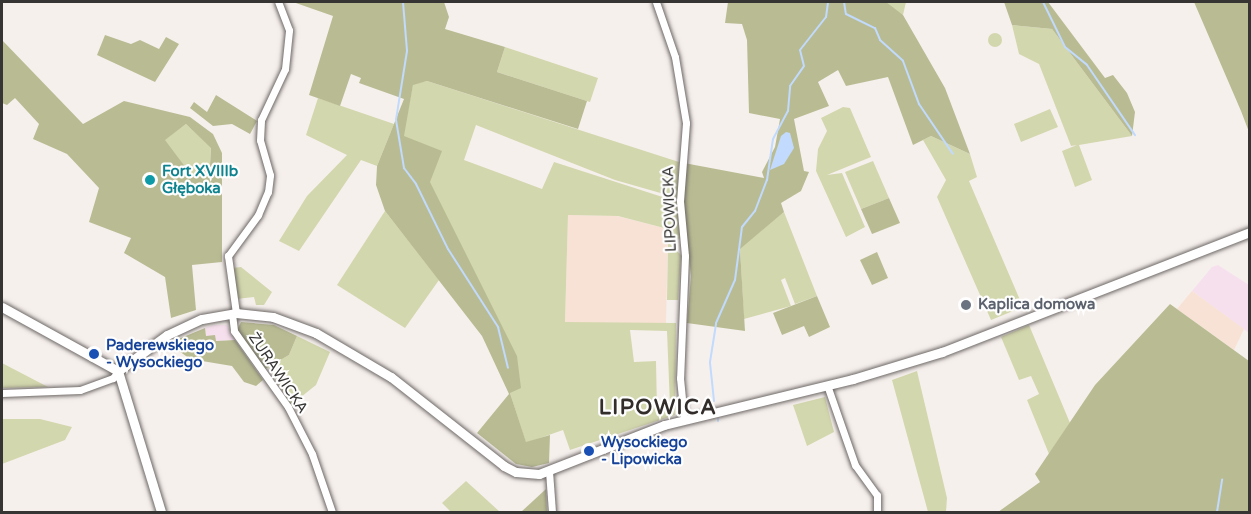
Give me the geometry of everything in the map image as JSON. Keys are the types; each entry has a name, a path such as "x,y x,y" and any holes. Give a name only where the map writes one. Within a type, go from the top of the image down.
{"street":[{"name":"ŻURAWICKA","path":"278,2 289,30 285,69 261,120 260,140 270,175 268,192 258,215 228,256 234,331 288,407 312,454 332,513"},
{"name":"LIPOWICKA","path":"656,2 675,57 686,123 680,201 685,256 680,378 684,419"},
{"path":"2,393 80,390 113,378 118,371 184,326 234,314 273,316 316,333 409,388 504,466 527,475 549,471 684,419 827,386 942,352 1250,232"},
{"path":"2,307 118,371 161,513"},
{"path":"827,386 855,465 877,495 877,513"},
{"path":"549,471 552,513"}],"shaded area":[{"path":"568,215 617,216 668,229 666,325 565,323"},
{"path":"1218,265 1249,285 1249,333 1192,291 1212,267"},
{"path":"1192,291 1244,329 1234,350 1177,309"},
{"path":"227,325 235,340 216,341 206,336 205,328"}],"green space":[{"path":"293,2 444,2 449,17 445,29 505,47 497,72 587,101 578,129 427,81 413,85 404,136 442,151 430,182 517,356 521,388 510,393 526,442 550,435 549,463 532,467 516,464 477,433 509,394 482,336 385,211 376,185 377,166 404,99 359,83 361,78 351,74 340,106 309,95 333,16"},
{"path":"728,2 886,2 903,15 945,88 970,154 931,136 913,145 888,77 846,86 838,70 818,82 829,106 794,119 804,171 809,172 801,191 781,203 784,212 740,249 745,331 687,323 691,276 683,201 684,163 764,178 762,172 775,147 780,119 749,113 747,40 742,24 725,23"},
{"path":"886,2 906,2 903,15 891,8"},
{"path":"1004,2 1048,2 1105,78 1113,75 1127,93 1135,112 1132,136 1052,29 1012,25"},
{"path":"1194,2 1249,2 1249,132 1241,111"},
{"path":"1012,25 1052,29 1132,136 1079,145 1092,180 1075,187 1062,151 1077,145 1071,146 1039,64 1019,54"},
{"path":"992,33 998,33 1002,40 998,47 992,47 988,43 988,37"},
{"path":"105,35 131,44 140,40 159,49 166,37 179,44 155,82 97,55"},
{"path":"2,40 83,124 124,101 190,117 213,134 222,153 222,262 192,265 196,310 171,318 165,277 124,253 131,238 89,222 99,188 67,154 33,139 39,124 15,98 7,105 2,103","holes":["186,124 211,148 210,165 192,176 165,140"]},
{"path":"505,47 598,78 590,102 497,72"},
{"path":"427,81 679,162 678,198 615,180 476,125 464,160 542,189 554,162 678,202 681,239 668,236 668,229 618,216 568,215 565,322 676,323 675,415 570,450 563,430 526,443 510,393 403,136 413,84","holes":["630,330 667,331 670,407 657,410 656,361 634,362"]},
{"path":"216,95 257,121 250,134 232,124 213,126 190,108 194,102 207,112"},
{"path":"318,98 394,124 377,166 361,160 299,251 279,241 307,196 347,155 306,135"},
{"path":"843,107 850,108 871,157 827,175 842,173 865,227 846,237 816,171 818,149 827,131 821,118"},
{"path":"1050,109 1058,127 1021,142 1014,124"},
{"path":"186,124 211,147 210,165 192,177 164,140"},
{"path":"931,136 970,154 977,177 969,181 1023,307 991,320 937,197 946,180 923,140"},
{"path":"873,161 889,198 861,209 845,172"},
{"path":"889,198 900,223 872,234 861,209"},
{"path":"385,211 439,280 405,328 337,285"},
{"path":"784,212 817,296 795,304 785,278 781,280 791,306 744,319 740,248"},
{"path":"668,242 681,255 678,300 667,300"},
{"path":"877,252 888,278 872,285 860,260"},
{"path":"241,267 272,292 264,305 256,305 254,297 237,299 233,268"},
{"path":"817,296 830,327 809,337 804,326 782,335 773,313"},
{"path":"1170,304 1249,361 1249,512 998,512 1040,482 1035,474 1095,385"},
{"path":"241,322 274,325 297,336 289,355 265,369 237,330"},
{"path":"1029,325 1070,423 1049,454 1027,400 1039,394 1031,376 1019,380 1001,337"},
{"path":"205,328 206,336 215,335 216,341 235,340 263,380 256,386 244,382 232,366 190,359 179,351 176,340"},
{"path":"297,336 330,352 316,385 291,405 268,367 289,355"},
{"path":"2,363 48,387 2,388"},
{"path":"917,371 947,498 946,512 928,512 892,380"},
{"path":"825,397 834,432 807,446 793,405"},
{"path":"2,419 40,419 72,427 65,440 2,464"},
{"path":"466,481 500,512 451,512 442,503"},
{"path":"546,489 547,512 521,512"}],"water":[{"path":"786,132 790,133 794,148 784,164 770,170 781,136"}],"waterway":[{"path":"403,2 407,51 396,120 404,168 416,184 448,249 498,327 508,368"},
{"path":"714,401 710,362 716,323 735,280 742,227 755,211 767,180 773,139 788,111 790,86 804,66 800,50 826,17 828,2"},
{"path":"844,2 846,14 875,28 880,40 903,61 919,104 953,154"},
{"path":"1043,2 1065,47 1087,65 1135,135"},
{"path":"1217,512 1222,479"}],"place":[{"name":"Fort XVIIIb Głęboka","path":"150,180"},
{"name":"Kaplica domowa","path":"966,305"},
{"name":"Paderewskiego - Wysockiego","path":"94,354"},
{"name":"Wysockiego - Lipowicka","path":"589,451"}],"district":[{"name":"LIPOWICA","path":"658,408"}]}
